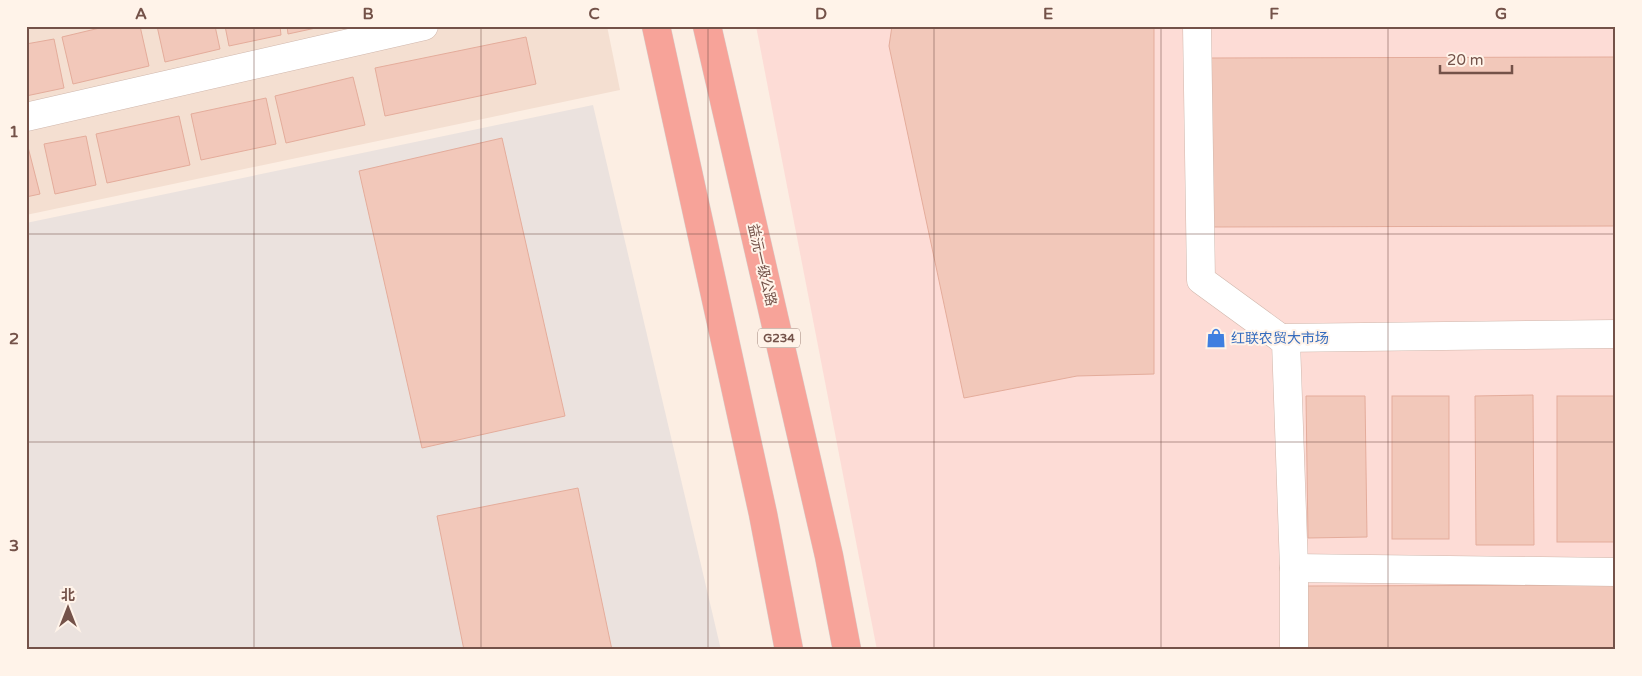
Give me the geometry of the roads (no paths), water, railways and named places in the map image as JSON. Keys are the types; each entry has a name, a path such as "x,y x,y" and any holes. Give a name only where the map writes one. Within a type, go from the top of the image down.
{"highway":[{"path":"656,26 763,514 789,650"},
{"name":"益沅一级公路","path":"707,26 830,556 847,650"}],"street":[{"path":"26,117 424,26"},
{"path":"1197,26 1201,280 1286,342 1294,568 1294,650"},
{"path":"1281,338 1616,334"},
{"path":"1294,568 1616,572"}],"place":[{"name":"红联农贸大市场","path":"1216,338"}]}
